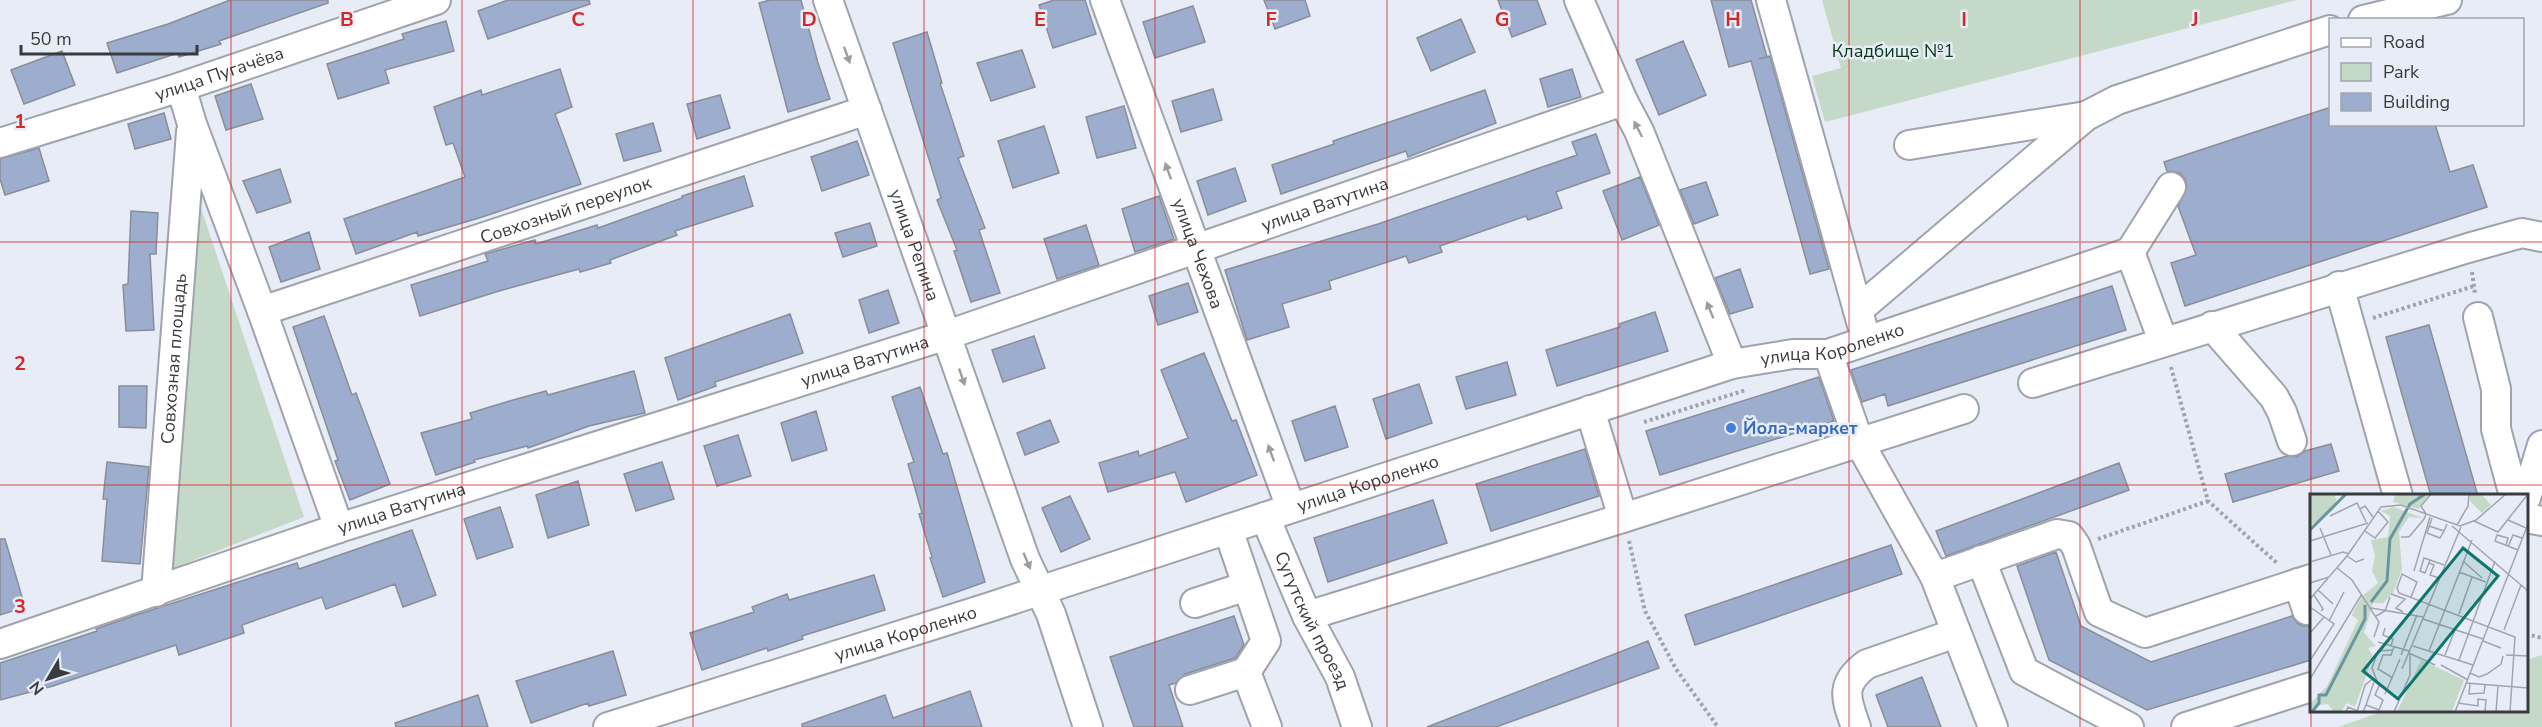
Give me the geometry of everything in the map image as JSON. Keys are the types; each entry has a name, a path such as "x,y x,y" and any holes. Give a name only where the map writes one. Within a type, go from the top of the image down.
{"street":[{"name":"улица Пугачёва","path":"0,143 181,87 436,0"},
{"name":"улица Репина","path":"828,0 1025,559 1051,614 1088,727"},
{"name":"улица Чехова","path":"1106,0 1197,250 1278,513"},
{"path":"1579,0 1623,101 1640,131 1732,364"},
{"path":"1771,0 1866,341"},
{"path":"2371,18 2447,0"},
{"path":"1858,310 2086,116 2117,100 2329,31"},
{"name":"Совхозная площадь","path":"181,87 192,124 262,311 339,528"},
{"name":"улица Ватутина","path":"0,644 339,528 947,335 1623,101"},
{"name":"Совхозный переулок","path":"262,311 867,110"},
{"path":"1909,145 2086,116"},
{"name":"Совхозная площадь","path":"156,592 192,124"},
{"path":"2163,341 2130,252 2171,187"},
{"path":"2033,383 2339,286 2468,248 2522,233 2542,237"},
{"name":"улица Короленко","path":"619,725 1040,591 1732,364 1792,354 1828,354 2130,252"},
{"path":"2339,286 2397,494"},
{"path":"2478,317 2496,389 2496,429 2513,494"},
{"path":"2211,326 2274,397 2292,441"},
{"path":"1828,354 1859,442 1935,577 1993,727"},
{"path":"1307,616 1623,519 1964,409"},
{"path":"1590,410 1623,519"},
{"path":"2527,495 2542,445"},
{"name":"Сугутский проезд","path":"1278,513 1307,616 1340,677 1357,727"},
{"path":"2527,518 2542,521"},
{"path":"1190,690 1246,672 1266,641 1228,529"},
{"path":"1935,577 2057,534 2069,536 2076,546 2099,612 2145,633 2305,581 2307,610"},
{"path":"1981,560 2024,672 2129,727"},
{"path":"1195,603 1247,586"},
{"path":"1856,727 1847,702 1847,687 1854,673 1867,664 1956,633"},
{"path":"1246,672 1267,727"},
{"path":"2186,727 2310,687"}],"path":[{"path":"2468,248 2478,317"},
{"path":"2349,325 2474,286"},
{"path":"2163,341 2208,501 2305,581"},
{"path":"2076,546 2208,501"},
{"path":"1623,519 1645,611 1676,669 1718,727"},
{"path":"2527,634 2542,638"}],"green space":[{"name":"Кладбище №1","path":"1822,0 2297,0 1825,122 1812,76 1841,68"},
{"path":"192,181 304,517 171,569"},
{"path":"2542,655 2542,727 2338,727 2381,712 2527,712 2527,660"}],"building":[{"path":"230,0 328,0 328,3 219,41 221,44 179,57 178,53 117,73 107,43 168,24"},
{"path":"508,0 589,0 590,4 488,39 478,11"},
{"path":"770,0 801,0 830,99 788,112 759,3"},
{"path":"1054,0 1085,0 1096,34 1053,48 1039,5"},
{"path":"1264,0 1305,0 1310,16 1275,29"},
{"path":"1498,0 1537,0 1546,24 1512,37"},
{"path":"1711,0 1751,0 1767,57 1770,56 1829,269 1810,274 1751,61 1729,67"},
{"path":"1193,6 1205,42 1155,58 1143,22"},
{"path":"1461,19 1475,52 1431,71 1417,38"},
{"path":"446,21 454,51 385,70 389,83 338,99 327,64 404,39 402,34"},
{"path":"927,32 942,83 940,83 964,156 958,158 985,228 979,230 1000,293 971,302 954,251 957,250 937,200 941,198 893,43"},
{"path":"1683,41 1706,95 1659,115 1636,60"},
{"path":"1022,50 1035,87 991,101 977,63"},
{"path":"62,51 75,85 24,104 11,70"},
{"path":"560,69 572,107 555,114 581,184 418,236 417,232 356,254 344,219 465,177 453,143 446,145 434,107 481,90 482,95"},
{"path":"1572,69 1581,97 1548,107 1540,79"},
{"path":"251,84 263,119 226,130 215,96"},
{"path":"1213,89 1222,120 1181,132 1172,101"},
{"path":"1485,90 1496,123 1408,157 1406,151 1281,194 1272,165 1334,144 1333,141"},
{"path":"720,95 730,128 697,139 687,104"},
{"path":"1124,106 1136,148 1097,158 1086,117"},
{"path":"2329,108 2329,126 2436,126 2450,172 2473,165 2487,207 2185,306 2171,263 2196,255 2178,206 2187,187 2180,173 2167,171 2164,162"},
{"path":"164,113 171,139 135,149 128,124"},
{"path":"653,123 661,151 624,161 616,134"},
{"path":"1044,126 1059,173 1013,188 998,141"},
{"path":"1596,134 1610,173 1556,192 1562,208 1528,220 1526,216 1440,246 1442,252 1409,263 1406,256 1329,281 1331,289 1282,304 1289,327 1247,340 1225,270 1378,224 1577,155 1572,142"},
{"path":"857,141 869,175 822,191 811,157"},
{"path":"39,148 49,181 5,195 0,179 0,159"},
{"path":"1235,168 1246,201 1208,215 1197,181"},
{"path":"280,169 291,202 257,213 243,181"},
{"path":"744,176 753,206 675,231 677,235 610,260 611,263 580,272 579,269 499,291 420,316 411,285 488,261 485,254 535,240 536,244 597,225 598,228 682,198 682,196"},
{"path":"1640,177 1659,225 1622,240 1603,191"},
{"path":"1706,182 1718,215 1694,224 1680,190"},
{"path":"1159,196 1174,239 1135,252 1122,209"},
{"path":"131,211 158,213 156,254 150,254 154,330 126,331 123,285 128,284"},
{"path":"870,223 877,246 843,257 835,233"},
{"path":"1086,225 1099,265 1057,279 1044,239"},
{"path":"309,232 320,269 281,282 269,247"},
{"path":"1740,269 1753,307 1730,314 1715,278"},
{"path":"1188,283 1198,312 1158,325 1149,296"},
{"path":"2112,286 2126,330 1888,406 1885,394 1862,402 1851,370"},
{"path":"888,290 899,323 869,333 859,300"},
{"path":"1655,312 1668,351 1557,386 1546,350 1620,327 1619,324"},
{"path":"790,314 803,353 715,382 716,386 678,400 665,358"},
{"path":"324,316 352,395 356,393 390,484 350,500 335,461 338,460 293,327"},
{"path":"2429,325 2477,494 2430,494 2386,337"},
{"path":"1034,336 1045,368 1003,382 992,350"},
{"path":"1204,353 1232,421 1236,420 1257,475 1186,502 1175,472 1108,492 1099,463 1138,451 1139,456 1188,438 1161,370"},
{"path":"1507,362 1516,395 1466,409 1456,377"},
{"path":"634,371 645,413 589,426 528,448 527,446 474,460 475,462 436,475 421,433 472,419 470,413 513,400 546,391 548,395"},
{"path":"1819,377 1834,421 1660,475 1646,431"},
{"path":"1419,384 1432,423 1386,439 1373,399"},
{"path":"119,386 147,386 146,428 119,427"},
{"path":"920,387 943,454 947,453 985,582 943,597 930,558 932,557 919,514 922,513 908,464 914,462 892,397"},
{"path":"1335,406 1348,447 1305,461 1292,421"},
{"path":"816,411 827,450 792,461 781,423"},
{"path":"1050,420 1059,442 1025,455 1017,433"},
{"path":"738,435 751,476 717,486 704,446"},
{"path":"2331,444 2339,471 2233,502 2225,474 2287,456 2297,457 2305,451"},
{"path":"1585,449 1599,496 1491,531 1476,484"},
{"path":"107,462 149,467 140,564 102,561 107,499 103,499"},
{"path":"662,462 674,499 636,511 624,474"},
{"path":"2119,463 2129,490 1946,556 1936,531"},
{"path":"578,481 589,525 548,538 536,495"},
{"path":"1070,496 1090,539 1061,552 1042,508"},
{"path":"1433,500 1447,543 1328,582 1314,538"},
{"path":"500,507 513,547 477,559 464,519"},
{"path":"412,530 436,595 403,607 395,584 326,609 322,597 242,625 244,633 179,655 176,645 53,686 0,700 0,663 97,631 96,629 133,616 297,563 299,569"},
{"path":"0,539 5,539 25,607 0,615"},
{"path":"1891,545 1902,574 1695,645 1685,615"},
{"path":"2056,552 2081,626 2151,662 2292,616 2297,623 2310,626 2310,660 2147,710 2049,660 2017,566"},
{"path":"874,575 885,610 802,636 803,639 768,651 767,648 702,670 690,633 754,612 752,607 787,594 789,600"},
{"path":"1234,616 1244,645 1235,658 1185,674 1176,683 1169,685 1183,727 1134,727 1110,657"},
{"path":"1648,641 1659,668 1496,727 1427,727"},
{"path":"613,651 626,695 589,706 588,703 531,723 516,681"},
{"path":"1922,677 1941,727 1888,727 1876,695"},
{"path":"970,691 982,727 802,727 802,724 885,695 893,718"},
{"path":"478,695 488,727 396,727 395,723"}],"place":[{"name":"Йола-маркет","path":"1731,428"}]}
